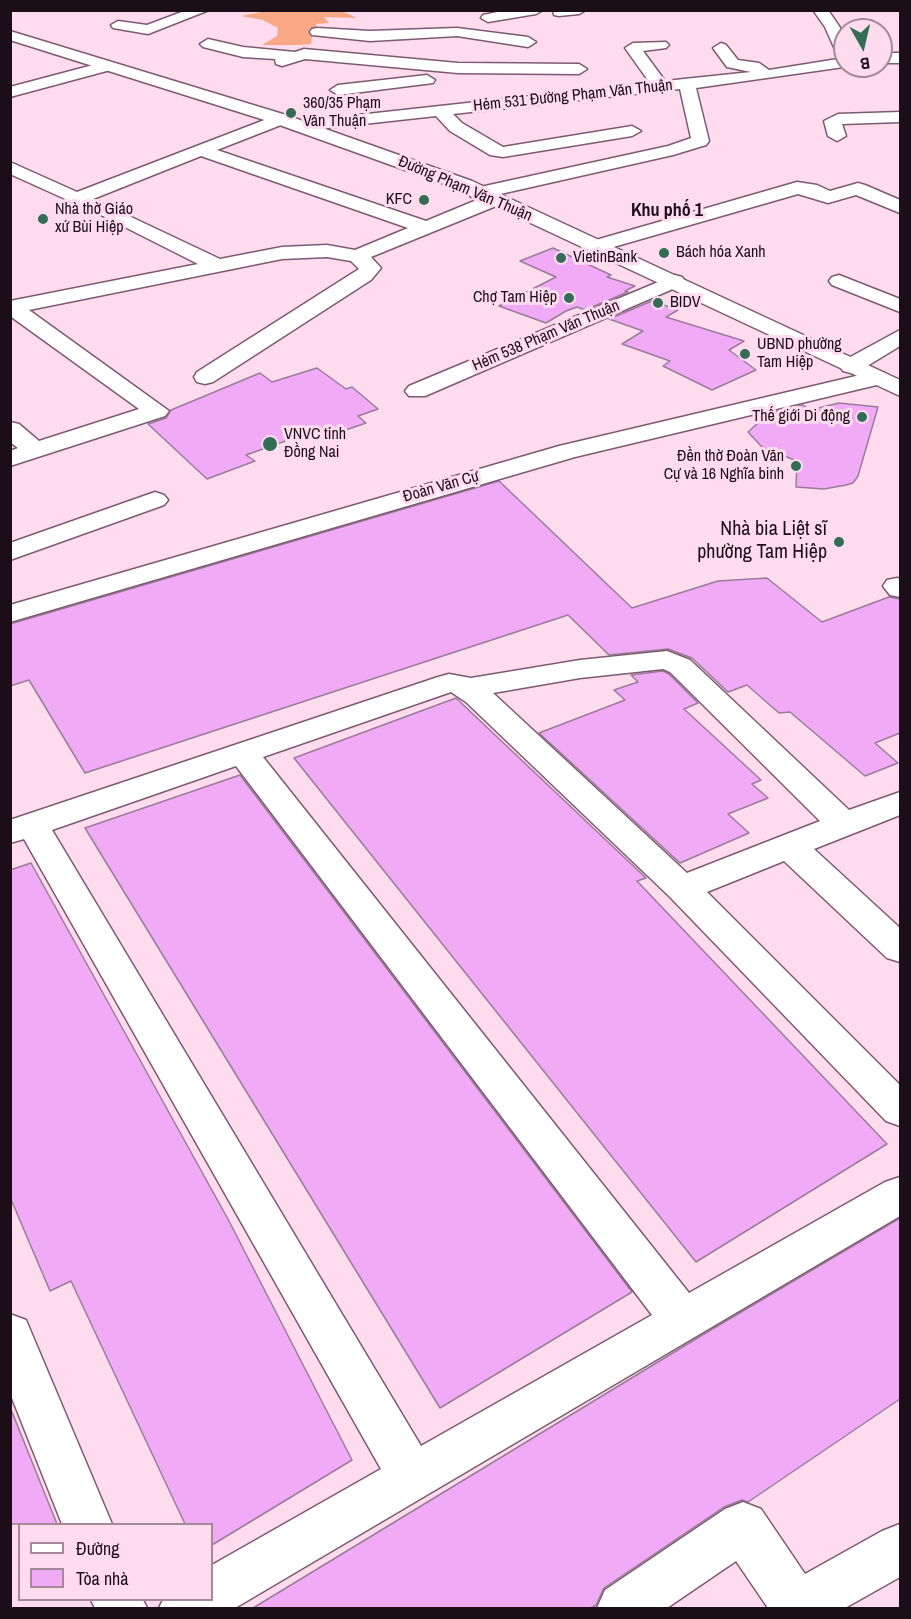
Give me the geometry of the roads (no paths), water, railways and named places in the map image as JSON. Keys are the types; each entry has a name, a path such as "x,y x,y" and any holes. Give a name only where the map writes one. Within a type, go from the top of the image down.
{"street":[{"path":"195,29 202,10"},
{"path":"536,10 480,15 523,32 539,48"},
{"path":"820,10 833,28"},
{"path":"156,11 243,52 287,58 304,54 458,68 587,69 539,48 449,32 370,36 317,32"},
{"path":"444,15 479,37"},
{"path":"118,16 144,30"},
{"path":"114,41 144,30 195,29"},
{"name":"Đường Phạm Văn Thuận","path":"10,35 280,119 408,164 486,196 675,281 900,389"},
{"path":"365,61 370,36"},
{"path":"661,45 633,48 662,87"},
{"path":"74,55 94,48"},
{"path":"721,48 733,64 753,66 767,75"},
{"name":"Hẻm 531 Đường Phạm Văn Thuận","path":"300,126 767,75 833,65"},
{"path":"10,92 108,66"},
{"path":"338,90 452,78 456,75 458,68"},
{"path":"615,73 626,91"},
{"path":"357,256 424,227 486,196 673,150 700,141 687,84"},
{"path":"497,104 521,115"},
{"path":"439,110 456,127 503,152 632,132"},
{"path":"837,136 833,121 838,119 900,117"},
{"path":"76,199 204,151 280,119"},
{"path":"204,151 424,227"},
{"path":"148,153 174,162"},
{"path":"10,167 76,199 110,212 218,266"},
{"path":"10,189 39,180"},
{"path":"596,246 797,188 810,189 828,197 858,189 900,207"},
{"path":"14,303 282,253 327,251 357,256 371,268 364,276 205,377"},
{"name":"Hẻm 538 Phạm Văn Thuận","path":"417,391 675,281"},
{"path":"839,281 900,306"},
{"path":"10,459 157,411 14,303"},
{"path":"851,366 900,337"},
{"name":"Đoàn Văn Cự","path":"10,614 560,453 877,378"},
{"path":"10,429 36,451"},
{"path":"10,552 155,500"},
{"path":"412,1477 21,829 449,683 467,688 580,669 667,660 680,666 843,824"},
{"path":"467,688 682,888 900,1110"},
{"path":"243,753 684,1321"},
{"path":"682,888 900,803"},
{"path":"790,847 900,949"},
{"path":"213,1592 900,1195"},
{"path":"10,1335 87,1523"},
{"path":"623,1608 743,1527 797,1607 900,1549"}],"place":[{"name":"360/35 Phạm Văn Thuận","path":"291,113"},
{"name":"KFC","path":"424,200"},
{"name":"Nhà thờ Giáo xứ Bùi Hiệp","path":"43,219"},
{"name":"Bách hóa Xanh","path":"664,253"},
{"name":"VietinBank","path":"561,258"},
{"name":"Chợ Tam Hiệp","path":"569,298"},
{"name":"BIDV","path":"658,303"},
{"name":"UBND phường Tam Hiệp","path":"745,354"},
{"name":"Thế giới Di động","path":"862,417"},
{"name":"VNVC tỉnh Đồng Nai","path":"270,444"},
{"name":"Đền thờ Đoàn Văn Cự và 16 Nghĩa binh","path":"796,466"},
{"name":"Nhà bia Liệt sĩ phường Tam Hiệp","path":"839,542"}],"district":[{"name":"Khu phố 1","path":"667,211"}]}
